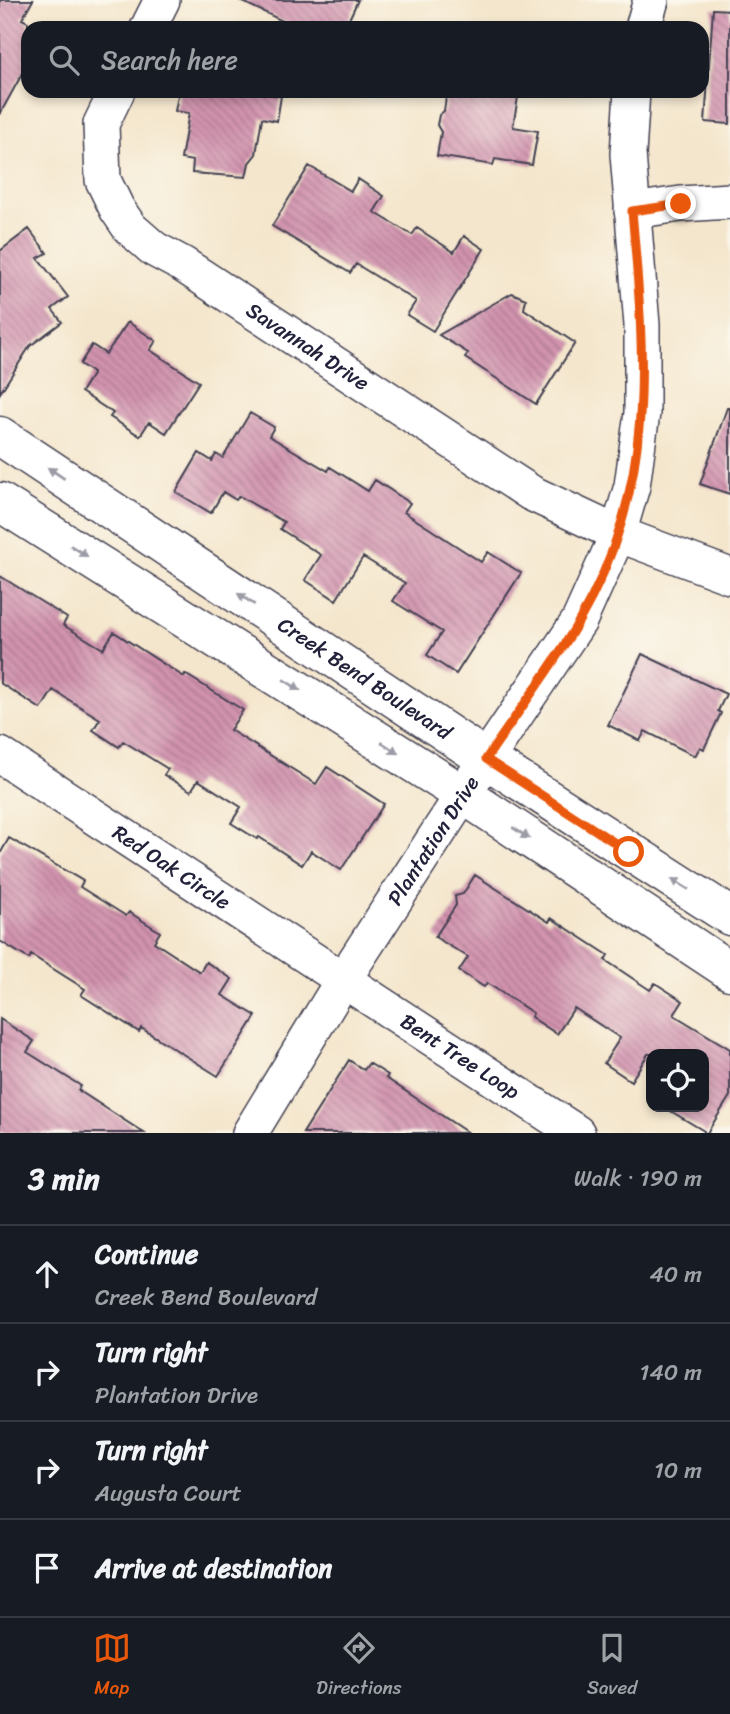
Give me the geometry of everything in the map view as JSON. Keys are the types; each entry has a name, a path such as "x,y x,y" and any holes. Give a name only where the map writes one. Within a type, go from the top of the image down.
{"street":[{"path":"152,21 162,0"},
{"path":"645,21 651,0"},
{"name":"Savannah Drive","path":"114,98 101,124 103,180 130,228 154,249 182,264 531,493 618,534 730,576"},
{"name":"Plantation Drive","path":"250,1133 343,980 579,621 618,534 632,486 642,412 642,325 628,154 632,98"},
{"path":"632,211 730,201"},
{"name":"Creek Bend Boulevard","path":"0,436 486,759 730,916"},
{"name":"Creek Bend Boulevard","path":"0,502 464,795 730,971"},
{"name":"Red Oak Circle","path":"0,755 343,980"},
{"name":"Bent Tree Loop","path":"343,980 577,1133"}],"building":[{"path":"0,0 33,0 22,19 26,21 21,21 21,76 0,114"},
{"path":"239,0 358,0 348,21 282,21"},
{"path":"713,9 730,10 730,124 705,122 707,98 709,98"},
{"path":"178,98 281,98 277,121 262,118 256,154 249,163 246,177 192,173 193,161 181,159 189,113 175,111"},
{"path":"446,98 518,98 513,127 538,131 532,165 495,159 493,165 437,156 441,132 437,125 439,115 444,111"},
{"path":"309,166 351,191 358,179 384,196 374,212 412,235 417,228 454,252 464,236 484,249 433,331 407,315 416,301 356,264 350,273 272,226"},
{"path":"29,229 47,253 38,258 68,297 52,309 62,322 30,346 0,393 0,251"},
{"path":"512,293 526,299 524,309 575,343 536,404 465,358 468,353 439,335"},
{"path":"128,322 156,341 150,350 199,382 166,433 149,422 140,436 110,417 113,413 81,392 93,373 80,364 92,345 106,354"},
{"path":"727,408 730,408 730,494 700,484"},
{"path":"250,413 274,427 269,436 328,471 330,467 368,491 375,480 410,503 404,512 481,562 488,552 521,573 456,674 427,655 442,632 393,601 405,583 363,557 336,600 305,580 321,555 280,529 284,522 239,496 236,500 223,492 211,513 176,492 199,453 212,461 216,454 223,458"},
{"path":"0,576 67,618 63,625 103,649 114,632 184,677 185,674 243,710 230,730 316,784 327,767 384,804 341,870 311,851 302,865 259,837 257,839 231,823 241,807 198,780 191,791 164,775 168,769 123,741 119,747 93,730 100,719 53,690 41,709 0,683"},
{"path":"642,654 726,694 718,711 721,713 704,749 700,747 695,756 645,731 640,741 608,725"},
{"path":"9,838 83,881 80,887 126,916 129,912 160,932 154,942 200,972 206,962 232,979 222,995 256,1016 218,1076 141,1028 139,1032 81,995 85,989 31,955 29,959 0,941 0,854"},
{"path":"475,875 549,922 551,918 608,955 605,960 650,990 655,983 683,1001 674,1015 730,1049 730,1096 707,1133 672,1112 709,1112 709,1049 646,1049 646,1057 631,1081 604,1063 620,1038 574,1008 557,1034 531,1017 533,1013 487,983 484,987 459,971 468,957 435,937 456,905 455,896 463,894"},
{"path":"0,1019 34,1041 27,1052 81,1086 78,1090 144,1133 0,1133"},
{"path":"349,1060 364,1070 369,1063 388,1075 386,1078 468,1133 303,1133"}],"route":[{"path":"629,852 486,759 579,621 618,534 632,486 642,412 642,325 632,211 681,204"}]}
